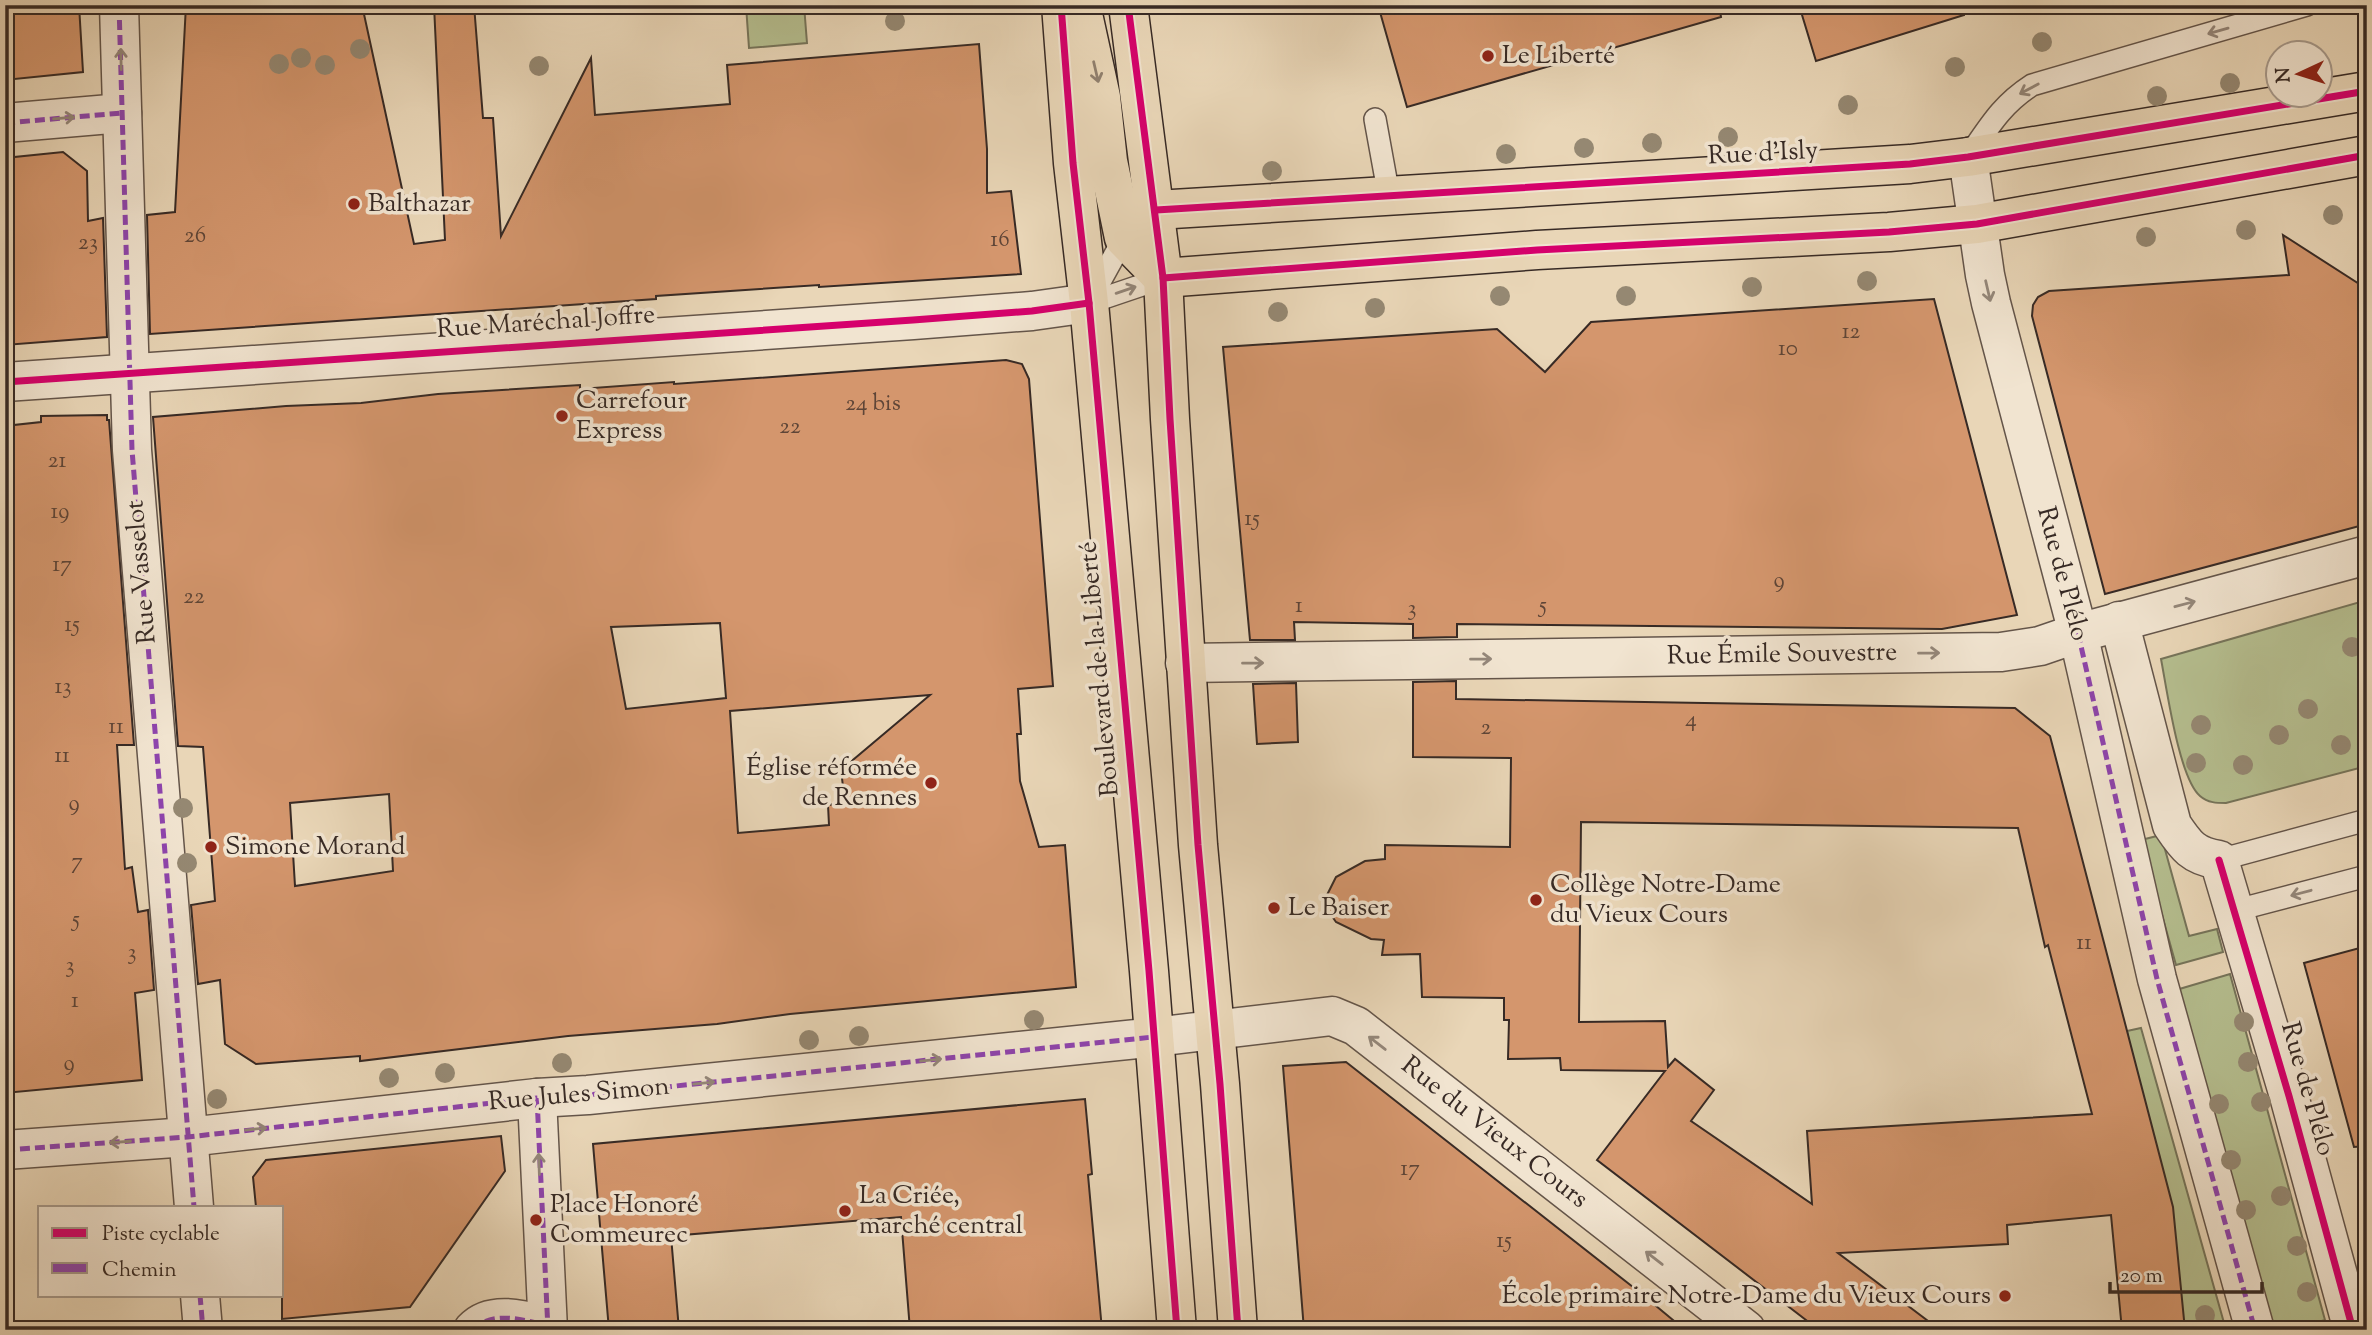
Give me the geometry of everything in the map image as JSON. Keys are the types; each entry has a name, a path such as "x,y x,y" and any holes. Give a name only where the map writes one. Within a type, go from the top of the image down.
{"main road":[{"name":"Boulevard de la Liberté","path":"1060,5 1177,1330"},
{"path":"1081,5 1101,97 1108,161 1124,238 1163,278"},
{"path":"1128,5 1163,278 1185,663 1238,1330"},
{"name":"Rue d'Isly","path":"1156,210 1837,170 1968,158 2367,92"},
{"path":"1163,278 1537,250 1889,232 1977,224 2367,155"}],"street":[{"name":"Rue Vasselot","path":"119,5 132,450 194,1206"},
{"path":"5,123 122,113"},
{"path":"1968,158 1977,224"},
{"name":"Rue de Plélo","path":"1977,224 1991,303 2078,633 2157,979 2255,1330"},
{"name":"Rue Maréchal Joffre","path":"5,382 913,320 1032,311 1088,303"},
{"name":"Rue Émile Souvestre","path":"1185,663 2001,652 2040,646 2119,621 2367,555"},
{"path":"2119,621 2172,825 2186,847 2204,858 2219,860"},
{"name":"Rue de Plélo","path":"2219,860 2353,1330"},
{"name":"Rue du Vieux Cours","path":"1214,1029 1332,1016 1356,1026 1746,1330"},
{"path":"1153,1037 1214,1029"},
{"name":"Rue Jules Simon","path":"5,1150 188,1137 537,1098 1153,1037"},
{"path":"473,1330 478,1324 511,1316 548,1328 537,1098"},
{"path":"200,1296 202,1330"}],"lane":[{"path":"1968,158 2012,98 2032,85 2307,5"},
{"path":"1375,119 1389,196"},
{"path":"1088,303 1124,238 1156,210"},
{"path":"1088,303 1163,278"},
{"path":"2219,860 2367,820"},
{"path":"2233,911 2367,876"}],"green space":[{"path":"746,5 804,5 807,43 749,48"},
{"path":"2367,600 2367,766 2226,803 2216,803 2200,796 2186,771 2180,753 2161,659"},
{"path":"2161,835 2189,936 2217,929 2223,952 2176,965 2141,840"},
{"path":"2230,974 2325,1320 2291,1330 2271,1330 2176,990"},
{"path":"2141,1028 2226,1330 2185,1330 2127,1031"}],"building":[{"path":"5,5 79,5 83,72 5,80"},
{"path":"186,5 362,5 414,244 445,240 434,5 474,5 483,118 493,118 501,236 591,58 595,115 730,104 727,65 979,44 987,149 987,193 1011,191 1021,274 656,296 656,299 150,334 147,215 175,212"},
{"name":"Le Liberté","path":"1378,5 1719,5 1721,17 1407,107"},
{"path":"1799,5 1963,5 1964,15 1816,61"},
{"path":"63,152 87,171 88,221 103,218 107,337 5,345 5,158"},
{"path":"2283,235 2367,289 2367,524 2105,594 2032,316 2033,305 2038,297 2049,291 2289,275"},
{"path":"1934,299 2017,615 1942,629 1457,624 1457,637 1413,638 1413,624 1294,622 1295,640 1250,640 1223,347 1497,329 1545,372 1591,322"},
{"path":"1006,360 1022,364 1029,379 1053,686 1018,689 1020,781 1039,847 1065,845 1076,987 790,1014 717,1024 568,1036 360,1061 360,1056 256,1064 225,1044 220,980 198,984 191,905 215,901 203,747 178,746 153,417 580,385 580,389","holes":["720,623 726,698 626,709 611,627","930,695 841,770 845,803 828,805 829,825 738,833 730,711","389,794 393,871 295,886 290,803"]},
{"path":"107,415 134,745 117,745 125,869 132,867 138,912 148,910 154,990 135,993 142,1080 5,1093 5,426 41,422 41,416"},
{"path":"1456,681 1456,699 2015,708 2050,736 2173,1207 2185,1330 2122,1330 2111,1215 2007,1225 2008,1244 1838,1253 1940,1330 1819,1330 1597,1160 1665,1071 1561,1070 1560,1058 1508,1059 1509,1020 1504,1020 1504,998 1422,997 1420,954 1382,955 1384,940 1371,939 1336,922 1329,912 1327,895 1336,877 1365,861 1385,859 1385,845 1510,847 1511,758 1413,757 1413,682","holes":["1581,822 2018,828 2045,947 2048,945 2092,1114 1807,1131 1812,1204 1691,1121 1714,1090 1675,1059 1668,1067 1665,1021 1579,1022"]},
{"path":"1296,683 1298,742 1257,744 1253,684"},
{"path":"2367,946 2367,1146 2354,1147 2304,963"},
{"path":"1346,1062 1685,1330 1304,1330 1283,1066"},
{"name":"La Criée, marché central","path":"1085,1099 1092,1174 1088,1175 1102,1330 910,1330 901,1217 671,1236 679,1330 609,1330 593,1144"},
{"path":"501,1136 505,1171 410,1307 282,1319 284,1206 256,1206 253,1177 266,1160"}],"marked path":[{"path":"119,5 132,450 194,1206"},
{"path":"5,123 122,113"},
{"path":"2078,633 2157,979 2255,1330"},
{"path":"5,1150 188,1137 537,1098 1153,1037"},
{"path":"537,1098 548,1330"},
{"path":"200,1296 203,1330"},
{"path":"473,1330 480,1324 499,1318 519,1319 548,1326"}],"cycle path":[{"path":"1061,5 1073,163 1089,303 1149,971 1177,1330"},
{"path":"1128,5 1163,278 1198,845 1220,1084 1238,1330"},
{"path":"1156,210 1910,164 1968,157 2367,91"},
{"path":"1163,278 1537,250 1889,232 1977,224 2367,155"},
{"path":"5,382 913,320 1032,311 1089,303"},
{"path":"2219,860 2289,1096 2353,1330"}],"place":[{"name":"Le Liberté","path":"1488,56"},
{"name":"Balthazar","path":"354,204"},
{"name":"Carrefour Express","path":"562,416"},
{"name":"Église réformée de Rennes","path":"931,783"},
{"name":"Simone Morand","path":"211,847"},
{"name":"Collège Notre-Dame du Vieux Cours","path":"1536,900"},
{"name":"Le Baiser","path":"1274,908"},
{"name":"La Criée, marché central","path":"845,1211"},
{"name":"Place Honoré Commeurec","path":"536,1220"},
{"name":"École primaire Notre-Dame du Vieux Cours","path":"2005,1296"}]}
